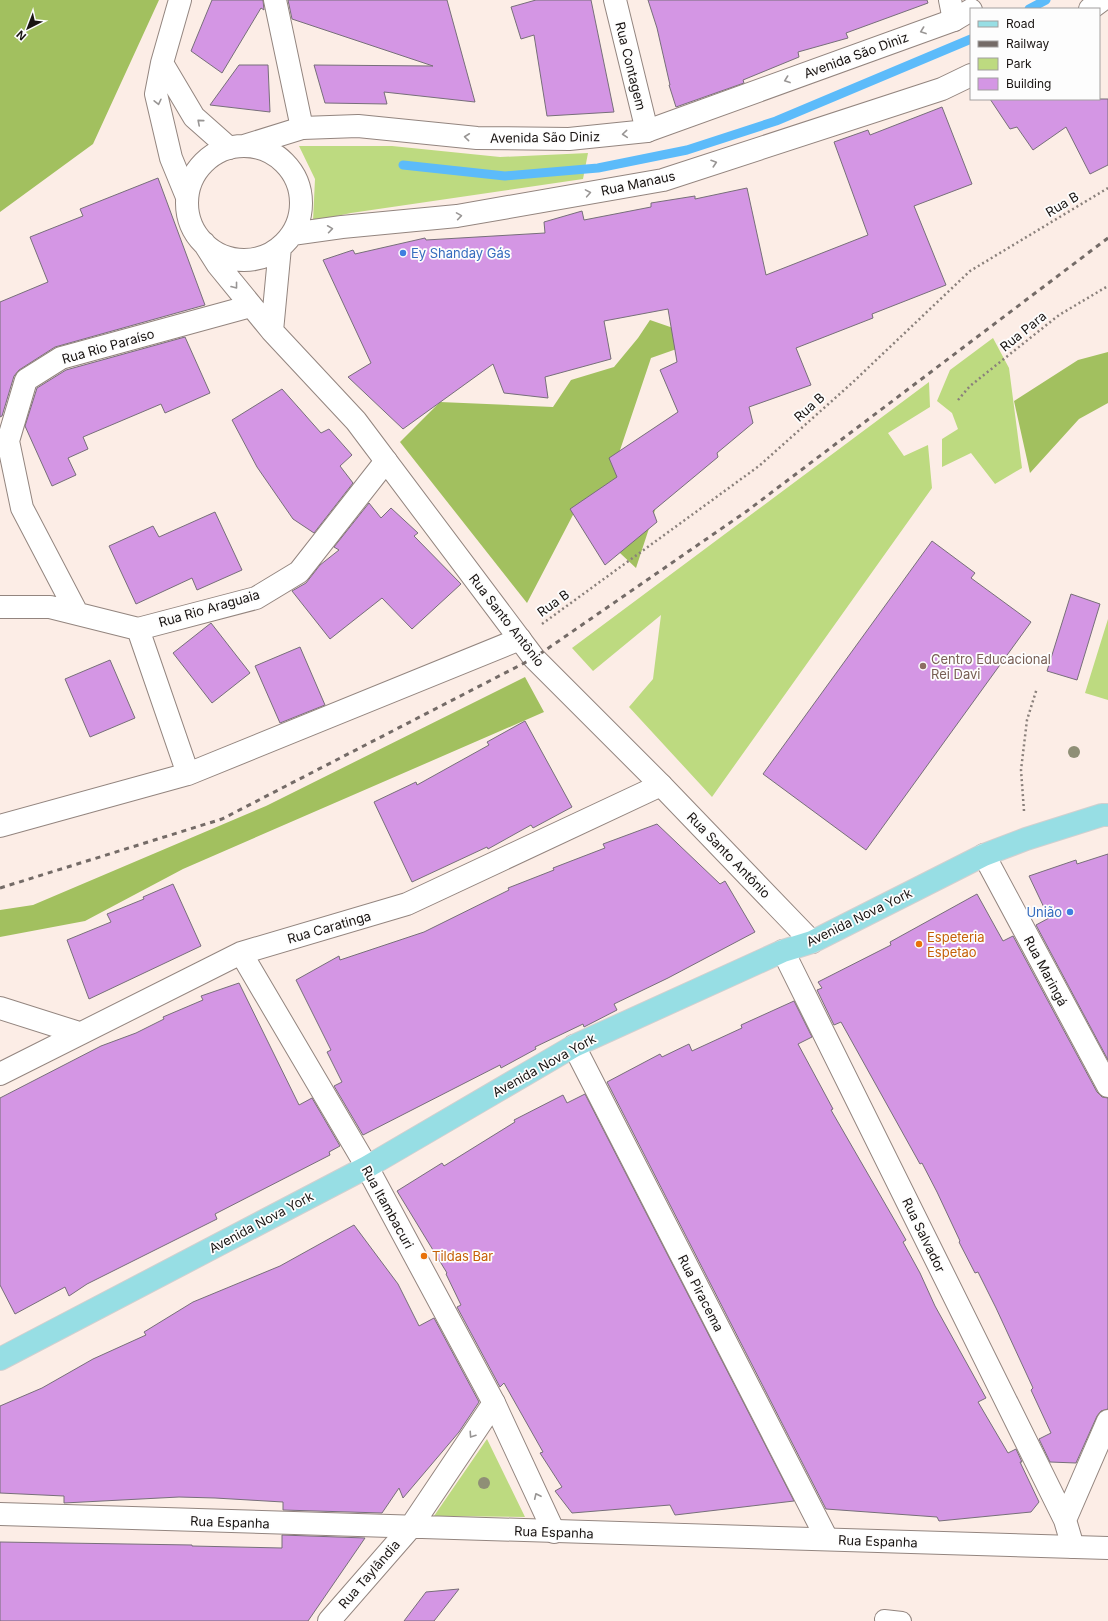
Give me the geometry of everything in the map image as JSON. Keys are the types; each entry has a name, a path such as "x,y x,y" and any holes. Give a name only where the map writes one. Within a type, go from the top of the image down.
{"main road":[{"name":"Avenida Nova York","path":"0,1359 366,1167 574,1046 783,951 812,942 984,855 1026,839 1102,815 1108,815"}],"street":[{"path":"180,0 162,63 156,94 171,158 187,197"},
{"path":"275,0 302,128"},
{"name":"Rua Contagem","path":"615,0 647,132"},
{"name":"Avenida São Diniz","path":"237,147 302,128 358,126 477,138 569,139 647,132 987,0"},
{"path":"1091,8 1102,0"},
{"path":"162,63 194,117 237,147"},
{"name":"Rua Manaus","path":"286,240 342,227 457,216 663,180 942,89 970,75"},
{"path":"272,332 286,240 299,218 301,201 298,184 289,169 277,157 261,149 237,147 216,153 205,161 196,171 190,184 187,197 187,210 190,222 204,243 217,253 233,258 244,259 266,255 286,240"},
{"name":"Rua Santo Antônio","path":"204,243 218,265 272,332 356,421 534,658 661,785 812,942"},
{"name":"Rua Rio Paraíso","path":"77,613 22,508 8,441 26,380 61,358 251,306"},
{"name":"Rua Rio Araguaia","path":"0,607 50,607 138,629 256,598 300,572 386,461"},
{"path":"138,629 188,774"},
{"path":"0,826 188,774 520,639"},
{"name":"Rua Caratinga","path":"0,1074 241,952 407,904 661,785"},
{"name":"Rua Maringá","path":"984,855 1108,1086"},
{"name":"Rua Salvador","path":"783,951 1065,1520 1073,1547"},
{"name":"Rua Itambacuri","path":"241,952 366,1167 494,1403 554,1532"},
{"path":"0,1008 79,1033"},
{"name":"Rua Piracema","path":"574,1046 827,1539"},
{"name":"Rua Taylândia","path":"329,1621 410,1528 494,1403"},
{"path":"1065,1520 1108,1421"},
{"name":"Rua Espanha","path":"0,1514 410,1528 1108,1548"}],"lane":[{"path":"884,1619 902,1621"}],"path":[{"name":"Rua B","path":"520,639 759,466 852,383 970,271 1108,188"},
{"name":"Rua Para","path":"958,400 970,386 1059,315 1108,286"},
{"path":"1026,839 1020,770 1028,720 1037,688"}],"green space":[{"path":"0,0 159,0 93,144 0,212"},
{"path":"299,146 392,146 500,157 588,153 583,179 351,213 313,221 315,179"},
{"path":"650,320 705,339 651,358 615,465 656,507 636,568 575,511 527,603 400,442 440,402 553,407 571,380 614,367 638,338"},
{"path":"993,338 1009,368 1022,468 995,484 971,453 942,467 942,439 958,429 952,413 937,401 950,370"},
{"path":"1108,352 1108,403 1079,419 1030,473 1014,401 1078,360"},
{"path":"929,382 930,407 888,433 904,456 928,445 932,488 712,797 629,707 653,679 661,615 593,671 572,648"},
{"path":"1108,619 1108,700 1085,693"},
{"path":"525,677 544,712 183,869 85,921 0,937 0,910 33,905 266,806"},
{"path":"487,1439 525,1517 434,1516"}],"building":[{"path":"212,0 263,0 264,10 261,8 222,73 191,51"},
{"path":"288,0 447,0 475,102 384,92 387,104 325,103 314,65 433,66 292,19"},
{"path":"536,0 591,0 614,112 547,116 534,35 521,39 511,7"},
{"path":"648,0 927,0 928,3 846,33 848,38 798,52 799,57 743,80 744,83 676,107 669,85 657,28"},
{"path":"239,65 268,65 270,112 210,105"},
{"path":"1108,99 1108,165 1090,174 1066,127 1033,150 1017,127 1010,129 991,100"},
{"path":"942,107 972,184 914,206 946,285 872,314 873,318 796,348 811,385 749,407 753,423 717,453 718,457 653,511 657,522 605,565 570,509 617,477 609,458 678,412 660,370 677,362 668,309 604,321 611,359 545,377 548,398 504,393 493,364 403,429 348,377 371,363 323,260 353,250 355,254 425,238 426,240 545,233 544,222 582,211 584,220 651,207 651,203 695,196 695,199 747,188 766,275 868,235 834,142 868,130 870,135"},
{"path":"158,178 205,305 55,347 19,370 14,376 2,416 0,417 0,302 48,282 30,237 83,216 80,209"},
{"path":"185,337 210,393 165,413 161,404 83,437 88,449 68,458 76,475 52,486 25,426 37,388 66,370"},
{"path":"282,389 321,433 329,429 352,455 340,466 353,483 314,533 293,519 257,467 232,420"},
{"path":"369,503 381,518 391,508 418,533 414,536 461,584 412,629 382,598 330,639 292,591 306,583 320,565 339,550 334,547"},
{"path":"215,512 242,570 197,590 192,578 136,604 109,546 153,526 159,537"},
{"path":"932,541 975,573 971,578 1031,622 866,850 763,774"},
{"path":"1071,594 1100,604 1077,680 1047,671"},
{"path":"211,623 250,673 212,703 173,653"},
{"path":"300,647 325,705 280,723 255,666"},
{"path":"110,660 135,718 90,737 65,679"},
{"path":"525,721 572,807 533,828 531,825 488,849 487,847 412,882 374,802 416,782 417,785 489,745 487,742"},
{"path":"657,824 720,884 725,881 755,932 668,978 614,1004 617,1010 584,1027 583,1024 535,1047 536,1049 501,1068 500,1065 363,1135 334,1086 342,1082 327,1052 331,1050 296,980 339,956 340,960 424,932 509,890 508,888 554,870 553,868 605,848 603,844"},
{"path":"1108,854 1108,1060 1036,925 1049,918 1029,876 1076,860 1077,864"},
{"path":"173,884 201,946 89,999 67,940 111,922 107,914 144,899 143,897"},
{"path":"977,894 1003,941 1013,936 1097,1092 1102,1097 1108,1098 1108,1409 1101,1411 1097,1416 1076,1463 1050,1462 1039,1439 1051,1433 1031,1390 1033,1388 996,1308 978,1272 975,1273 959,1242 960,1241 922,1163 920,1164 841,1022 834,1025 817,990 822,988 818,982 891,945 890,942"},
{"path":"239,983 299,1105 312,1098 340,1146 329,1152 330,1155 215,1214 217,1219 87,1284 69,1296 65,1287 15,1314 0,1285 0,1098 101,1046 136,1033 164,1019 163,1017 203,1000 201,996"},
{"path":"794,1001 812,1037 798,1044 833,1109 831,1110 906,1240 903,1242 920,1273 935,1306 986,1398 978,1402 1008,1453 1016,1449 1022,1462 1020,1462 1039,1502 1031,1512 939,1521 937,1517 826,1509 607,1082 660,1054 662,1057 689,1044 692,1051 742,1028 741,1025"},
{"path":"585,1094 794,1501 675,1515 670,1505 572,1513 555,1491 562,1487 540,1453 543,1452 504,1383 500,1387 457,1307 461,1305 446,1274 447,1273 397,1191 442,1163 444,1166 515,1122 514,1120 563,1095 567,1103"},
{"path":"354,1225 398,1284 419,1326 434,1318 479,1402 459,1432 403,1498 399,1488 382,1513 283,1510 283,1502 215,1498 179,1497 64,1503 64,1496 0,1493 0,1406 42,1388 93,1359 146,1335 144,1332 193,1302 280,1266"},
{"path":"282,1535 365,1538 308,1621 0,1621 0,1542 282,1548"},
{"path":"459,1589 434,1621 404,1621 426,1592"}],"waterway":[{"path":"1031,8 1046,0"},
{"path":"403,165 505,176 598,168 687,150 776,121 970,39"}],"railway":[{"path":"0,888 222,819 534,658 747,511 1108,238"}],"place":[{"name":"Ey Shanday Gás","path":"403,253"},
{"name":"Centro Educacional Rei Davi","path":"923,666"},
{"name":"União","path":"1070,912"},
{"name":"Espeteria Espetao","path":"919,944"},
{"name":"Tildas Bar","path":"424,1256"}]}
